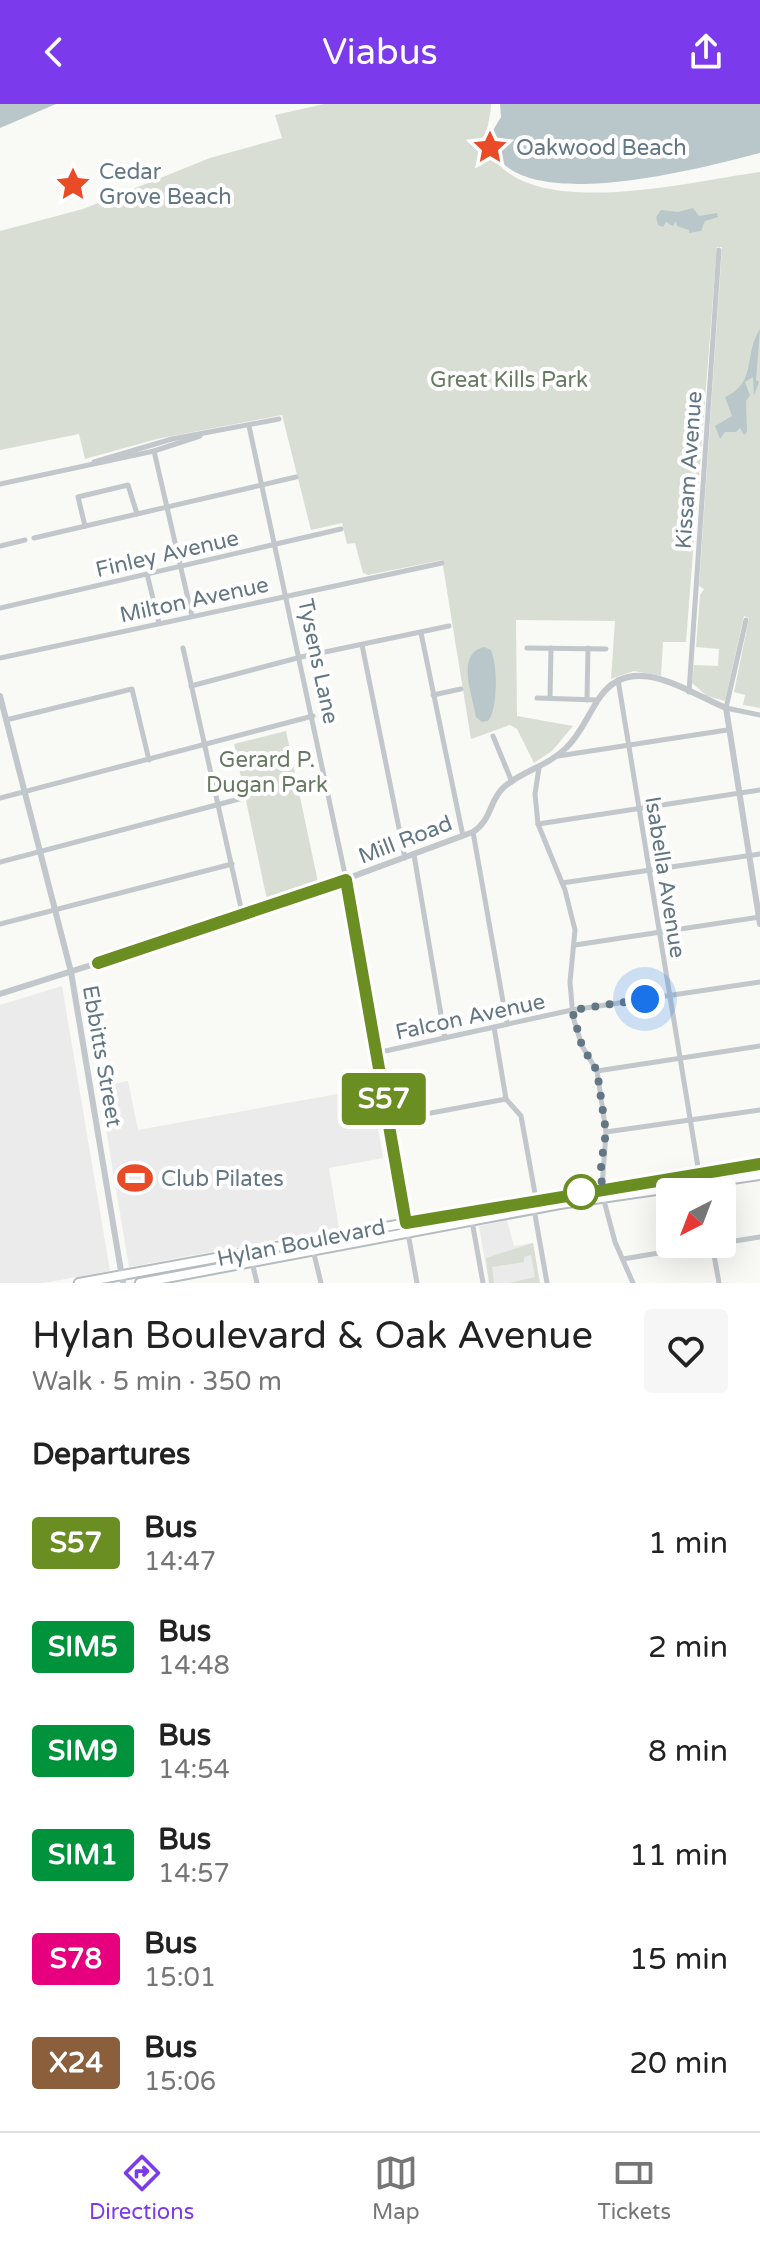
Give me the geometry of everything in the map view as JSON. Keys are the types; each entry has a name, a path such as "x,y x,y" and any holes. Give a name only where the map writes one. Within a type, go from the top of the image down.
{"main road":[{"name":"Hylan Boulevard","path":"717,1178 760,1164"},
{"name":"Hylan Boulevard","path":"736,1178 760,1175"},
{"name":"Hylan Boulevard","path":"79,1283 122,1279 406,1223 656,1188"},
{"name":"Hylan Boulevard","path":"140,1283 187,1278 252,1261 472,1221 535,1204"}],"street":[{"name":"Kissam Avenue","path":"689,692 719,250"},
{"path":"94,462 172,439 279,419"},
{"name":"Tysens Lane","path":"249,426 301,657 346,880 417,1283"},
{"path":"0,484 154,451 200,436"},
{"path":"154,451 192,616"},
{"path":"34,538 296,477"},
{"path":"85,526 78,497 128,485 137,514"},
{"name":"Finley Avenue","path":"0,608 341,529"},
{"path":"0,546 25,540"},
{"name":"Milton Avenue","path":"0,658 442,563"},
{"path":"147,574 159,623"},
{"path":"746,620 726,708 727,730 760,924"},
{"path":"191,686 301,657 449,626"},
{"path":"421,633 463,836"},
{"path":"362,645 405,858"},
{"path":"183,648 243,917"},
{"path":"527,648 606,649"},
{"path":"550,698 551,648"},
{"path":"587,700 588,648"},
{"path":"618,680 646,675 726,708 760,715"},
{"name":"Mill Road","path":"0,994 243,917 473,832 485,823 500,792 557,757 571,743 597,700 618,680"},
{"name":"Isabella Avenue","path":"618,680 700,1178"},
{"path":"6,720 132,689 149,760"},
{"path":"433,695 461,689"},
{"name":"Ebbitts Street","path":"0,696 71,972 122,1279"},
{"path":"537,698 597,700"},
{"path":"0,798 313,716"},
{"path":"557,757 727,730"},
{"path":"0,736 10,734"},
{"path":"493,736 512,782"},
{"path":"539,768 535,794 538,824 573,917 572,1010 582,1046 597,1071 606,1132 601,1165 603,1193 615,1242 633,1283"},
{"path":"538,824 760,790"},
{"path":"0,862 243,798"},
{"path":"473,832 507,1024"},
{"path":"562,883 760,854"},
{"path":"414,855 445,1038"},
{"path":"0,924 232,864"},
{"path":"575,945 760,918"},
{"name":"Falcon Avenue","path":"376,1053 572,1010 760,982"},
{"path":"494,1027 506,1099 521,1116 547,1283"},
{"path":"597,1071 760,1046"},
{"path":"388,1121 506,1099"},
{"path":"606,1132 760,1110"},
{"path":"472,1221 483,1283"},
{"path":"736,1241 760,1237"},
{"path":"313,1250 321,1283"},
{"path":"623,1259 656,1253"},
{"path":"715,1258 719,1283"},
{"path":"252,1261 257,1283"}],"shaded area":[{"path":"0,104 56,104 0,128"},
{"path":"500,104 760,104 760,153 654,177 609,183 565,184 528,178 502,162 490,135 501,117"},
{"path":"693,208 699,216 717,213 718,217 705,221 701,231 689,233 689,230 677,226 676,221 673,226 666,222 663,227 658,225 656,217 661,210 678,212"},
{"path":"760,329 756,380 759,382 754,395 753,377 745,382 750,395 746,401 747,432 744,435 740,428 736,432 725,432 720,439 715,426 732,416 725,397 742,384"},
{"path":"484,647 491,650 496,687 491,715 488,721 482,722 476,717 468,666 475,651"},
{"path":"62,986 110,1271 43,1283 0,1283 0,1005"},
{"path":"128,1081 138,1130 371,1088 383,1158 329,1168 339,1228 129,1267 99,1087"},
{"path":"507,1220 514,1246 533,1243 540,1283 489,1283 479,1226"}],"green space":[{"name":"Great Kills Park","path":"324,104 491,104 487,134 490,152 510,174 539,187 575,192 615,192 760,172 760,708 743,705 745,695 734,692 749,618 744,616 725,701 707,696 692,683 694,665 718,666 719,649 696,647 700,595 704,589 699,586 722,247 717,247 686,642 663,642 661,676 634,671 611,679 615,621 516,620 517,716 573,726 552,751 534,763 517,729 510,725 471,739 442,560 368,575 363,573 355,543 347,544 342,523 311,530 282,415 157,439 85,459 79,434 0,450 0,231 83,209 210,158 282,138 275,115"},
{"name":"Gerard P. Dugan Park","path":"286,731 318,882 267,900 234,744"},
{"path":"533,1243 540,1283 509,1283 535,1277 531,1255 524,1257 524,1262 492,1267 494,1283 489,1283 486,1258"}],"bus line":[{"name":"S57","path":"98,963 346,880 406,1223 571,1193 760,1164"}],"place":[{"name":"Oakwood Beach","path":"490,147"},
{"name":"Cedar Grove Beach","path":"73,184"},
{"name":"Club Pilates","path":"135,1178"}],"route":[{"path":"581,1192 602,1189 601,1165 606,1132 597,1071 582,1046 572,1010 645,999"}]}
